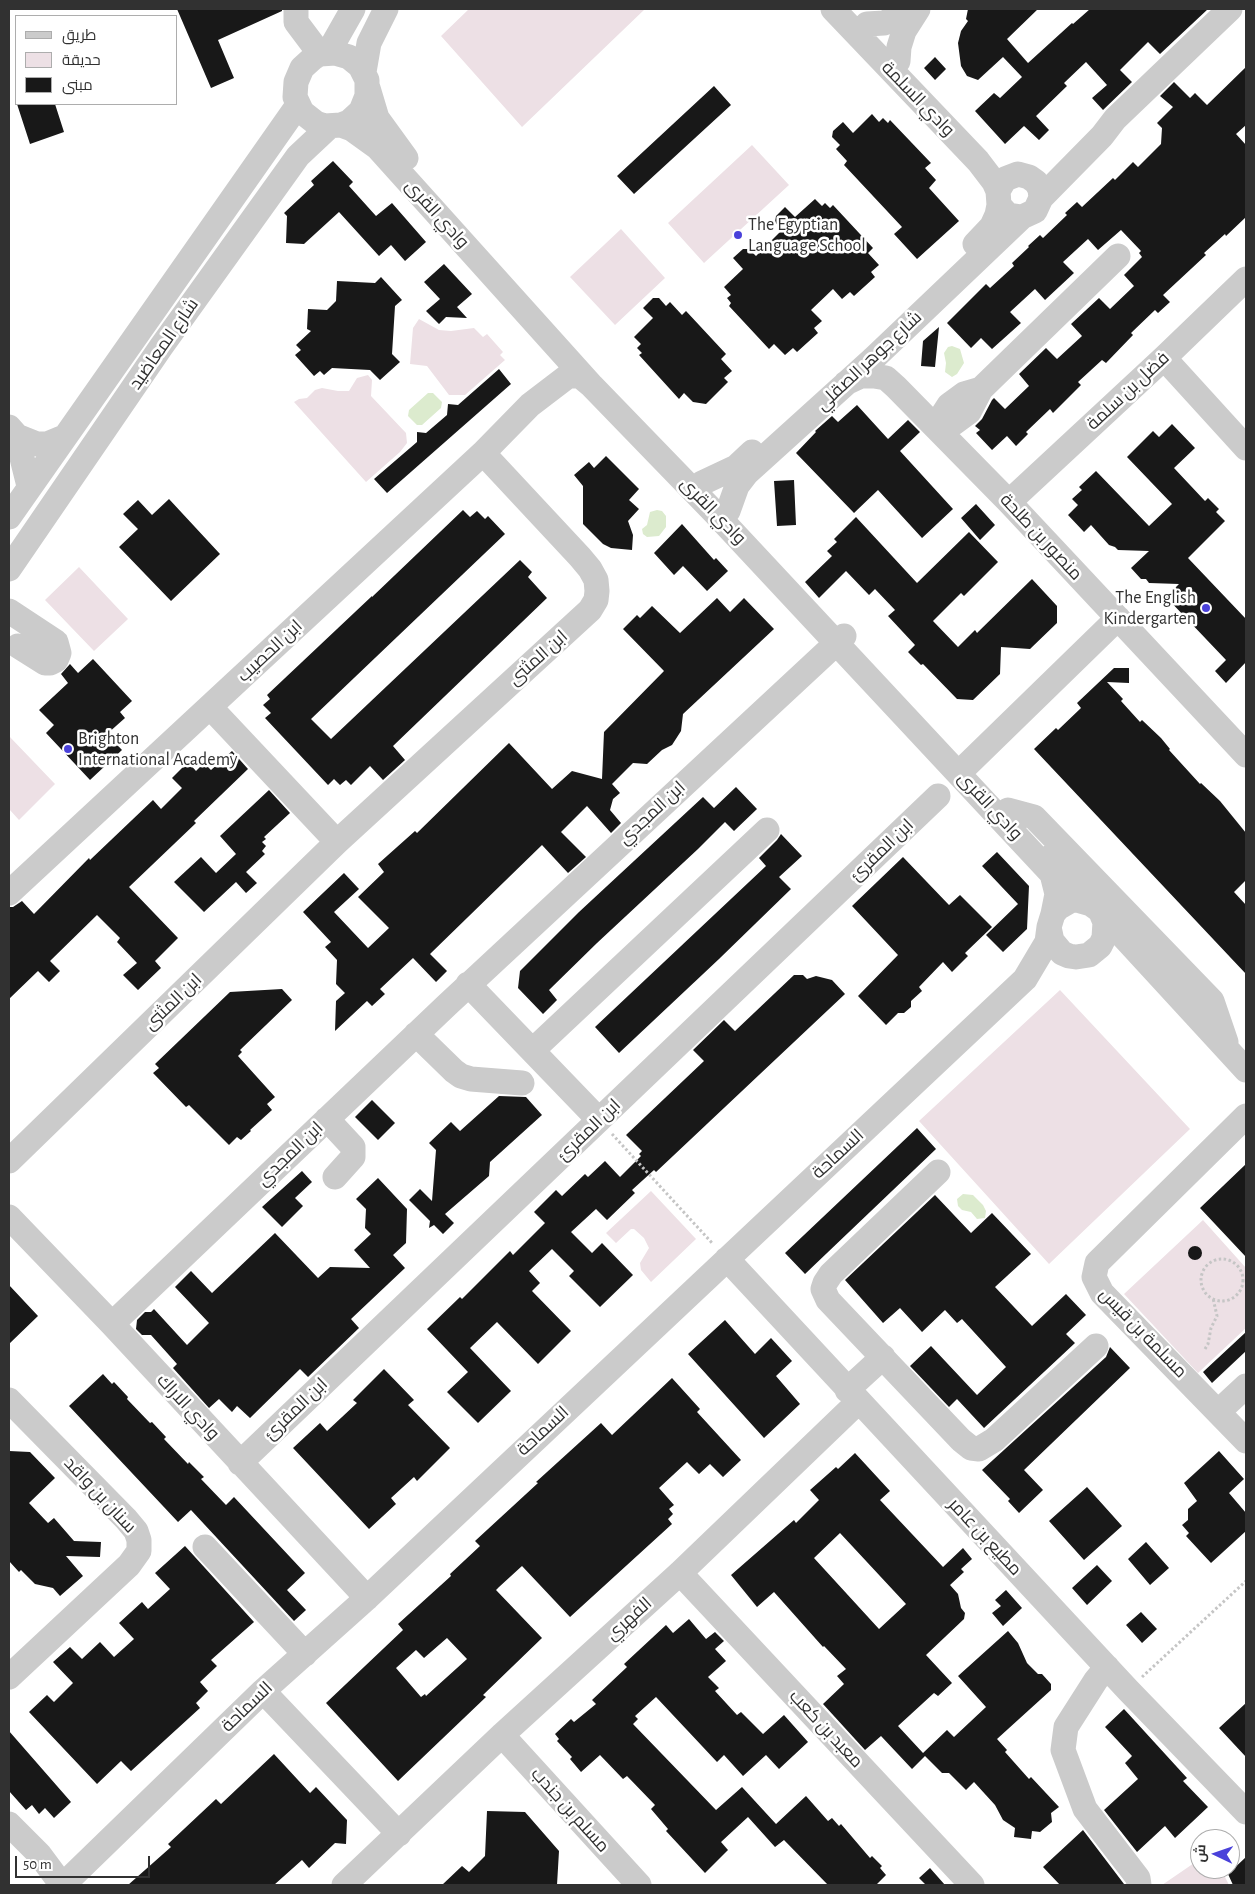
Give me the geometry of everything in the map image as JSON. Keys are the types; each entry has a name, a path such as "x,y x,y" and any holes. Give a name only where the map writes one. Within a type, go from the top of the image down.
{"street":[{"path":"296,9 296,22 324,54"},
{"path":"324,54 353,9"},
{"path":"366,80 360,66 349,57 335,53 324,54 307,62 298,74 295,90 298,105 316,123 335,126 349,122 361,111 367,96 366,80 369,43 386,9"},
{"name":"وادي السلمة","path":"832,9 978,161 994,182 999,198"},
{"path":"860,16 884,24 917,9"},
{"path":"898,61 899,47 904,31 917,9"},
{"path":"1029,183 1035,211 1022,217 1008,215 1003,210 999,198 1005,179 1029,183 1102,136 1115,119 1230,9"},
{"name":"وادي السلمة","path":"860,16 898,61 1001,170 1029,183"},
{"name":"وادي القرى","path":"366,80 377,118 410,162 463,225 698,487 840,639 1052,874 1057,894 1051,920"},
{"name":"شارع المعاضيد","path":"9,517 298,105"},
{"name":"وادي القرى","path":"335,126 363,135 377,147 592,386 698,487"},
{"name":"شارع المعاضيد","path":"9,569 161,347 298,156 335,126"},
{"name":"شارع جوهر الصقلي","path":"698,487 736,467 977,243 992,226 997,215 999,198"},
{"name":"شارع جوهر الصقلي","path":"724,515 738,486 747,473 898,335 1022,217"},
{"path":"938,429 940,419 949,406 964,394 981,389 1118,256"},
{"name":"فضل بن سلمة","path":"1008,502 1164,358 1246,279"},
{"path":"896,387 893,348 898,335"},
{"name":"ابن الحصيب","path":"530,406 560,367 562,354 554,345"},
{"path":"1164,358 1246,448"},
{"name":"ابن الحصيب","path":"9,893 483,453 530,406 568,376 580,376 592,386"},
{"name":"منصور بن طلحة","path":"846,383 861,376 874,376 886,378 896,387 1008,502 1246,755"},
{"path":"9,428 17,436 37,444 48,444 64,437"},
{"path":"9,428 26,468 29,486"},
{"name":"ابن المثنى","path":"9,1161 337,842 590,610 596,600 596,580 580,557 483,453"},
{"path":"9,611 20,644"},
{"path":"966,766 1118,618"},
{"name":"وادي القرى","path":"840,639 1008,810 1246,1070"},
{"name":"ابن المجدي","path":"112,1324 468,984 840,639"},
{"path":"210,706 337,842"},
{"name":"ابن المقرئ","path":"240,1462 938,796"},
{"name":"وادي القرى","path":"1008,810 1034,817 1212,1001 1228,1049"},
{"path":"533,1050 767,830"},
{"path":"1070,901 1085,901 1097,909 1106,930 1100,946 1085,954 1062,952 1056,948 1050,934 1051,920 1064,904 1070,901"},
{"name":"السماحة","path":"63,1885 264,1691 366,1598 1025,979 1047,942 1051,920"},
{"name":"وادي القرى","path":"1085,954 1131,958 1151,967"},
{"name":"السماحة","path":"1025,979 1085,954"},
{"path":"468,984 599,1120"},
{"path":"416,1034 461,1076 471,1079 522,1083"},
{"name":"مسلمة بن قيس","path":"1246,1116 1097,1263 1094,1277 1102,1293 1223,1415 1246,1441"},
{"path":"326,1119 353,1147 354,1158 336,1177"},
{"path":"938,1172 825,1282 824,1294 828,1300 961,1440 971,1448 979,1449 994,1440 1096,1346"},
{"name":"وادي الاراك","path":"9,1217 112,1324 366,1598"},
{"name":"مطيع بن عامر","path":"726,1259 1128,1690 1246,1812"},
{"name":"الفهري","path":"344,1885 502,1735 680,1573 853,1396 883,1357"},
{"path":"1223,1415 1246,1386"},
{"path":"1223,1415 1246,1401"},
{"name":"سنان بن واقد","path":"9,1677 129,1565 139,1550 140,1540 136,1531 126,1519 12,1409"},
{"path":"205,1547 304,1654"},
{"name":"معبد بن كعب","path":"680,1573 972,1885"},
{"path":"1107,1667 1096,1680 1066,1727 1063,1750 1085,1809 1138,1878 1139,1885"},
{"path":"264,1691 399,1834"},
{"name":"مسلم بن جندب","path":"502,1735 626,1881"},
{"path":"9,1824 39,1854 63,1885"}],"path":[{"path":"599,1120 726,1259"},
{"path":"1205,1350 1211,1328 1217,1316 1212,1298 1207,1294 1202,1284 1205,1268 1212,1261 1233,1262 1242,1275 1242,1286 1232,1298 1227,1300 1212,1298"},
{"path":"1128,1690 1246,1581"}],"green space":[{"path":"469,9 645,9 522,127 441,36"},
{"path":"752,145 789,185 704,263 668,223"},
{"path":"621,229 665,278 615,325 570,277"},
{"path":"419,319 439,330 451,331 474,328 483,337 487,334 503,352 500,355 505,360 465,395 449,395 427,366 410,364 413,328"},
{"path":"368,375 372,380 371,396 406,433 407,443 400,452 366,482 294,402 307,398 315,390 322,388 349,391 357,378"},
{"path":"79,567 128,619 94,651 45,600"},
{"path":"9,736 55,784 19,820 9,809"},
{"path":"1060,990 1190,1129 1049,1264 919,1121"},
{"path":"651,1191 696,1239 651,1282 641,1270 640,1263 649,1248 644,1238 634,1229 631,1229 616,1243 606,1233"},
{"path":"1203,1220 1246,1268 1246,1328 1198,1373 1124,1294"},
{"path":"1190,1866 1190,1879 1226,1879 1229,1885 1162,1885"}],"shaded area":[{"path":"952,346 960,349 964,363 957,374 952,377 945,372 944,353 948,347"},
{"path":"428,393 433,393 442,402 441,408 422,425 417,425 408,416 409,410"},
{"path":"662,511 666,516 666,527 659,536 647,537 643,534 642,529 647,525 650,512"},
{"path":"963,1194 973,1195 983,1205 986,1211 985,1218 977,1219 971,1212 962,1210 958,1206 957,1199"}],"building":[{"path":"177,9 282,9 282,11 218,40 234,78 211,88"},
{"path":"968,9 1038,9 1007,39 1028,63 1090,9 1208,9 1160,54 1148,42 1120,70 1132,82 1103,110 1092,98 1107,85 1086,62 1064,83 1067,86 1036,116 1049,130 1039,140 1024,126 1005,144 975,111 994,93 1000,98 1022,77 1003,57 978,80 967,76 961,66 958,43 961,31 968,21 966,19"},
{"path":"935,57 946,69 935,80 924,68"},
{"path":"1246,67 1246,125 1236,134 1246,145 1246,217 1204,253 1206,255 1163,295 1170,302 1158,313 1155,310 1131,333 1133,335 1106,363 1102,360 1078,382 1081,385 1053,413 1050,409 1026,432 1028,434 1016,446 1007,436 992,450 976,433 980,430 975,426 982,419 992,400 994,398 1005,409 1029,386 1019,374 1046,348 1057,359 1082,336 1071,324 1099,298 1110,309 1134,286 1124,275 1142,257 1139,253 1141,251 1121,230 1098,250 1088,239 1063,262 1074,273 1045,300 1035,289 1010,312 1021,323 992,349 981,338 971,348 947,323 986,284 990,288 1014,266 1012,263 1028,246 1040,235 1043,238 1067,215 1065,213 1077,202 1082,207 1113,178 1115,180 1133,162 1138,167 1161,144 1162,128 1157,123 1173,107 1160,96 1174,82 1190,98 1195,93 1207,105"},
{"path":"714,86 731,105 634,194 617,176"},
{"path":"17,105 55,105 64,132 30,144"},
{"path":"872,114 879,122 883,118 888,123 890,120 931,163 925,168 936,180 929,188 959,221 917,259 894,234 902,227 844,165 847,161 836,149 840,145 832,137 833,131 843,122 853,133"},
{"path":"333,161 353,182 349,186 376,216 392,203 426,242 405,261 391,245 379,256 339,212 304,244 286,243 287,216 284,213 314,185 311,181"},
{"path":"815,199 822,206 825,203 830,208 833,205 873,248 868,253 879,265 871,272 875,277 854,296 850,292 842,299 833,289 811,310 822,321 814,328 818,333 797,352 793,348 785,355 774,344 769,349 729,306 731,303 727,298 731,295 724,287 743,269 733,258 743,249 749,249 756,256 782,230 775,222 776,216 785,207 795,217"},
{"path":"444,264 472,294 457,307 467,318 446,317 439,324 426,311 440,299 424,282"},
{"path":"381,277 402,300 395,306 392,354 400,362 380,380 370,370 332,368 324,375 320,371 314,376 295,355 301,350 296,345 311,331 307,329 308,309 327,310 336,301 337,281 375,283"},
{"path":"653,298 659,298 666,306 670,302 682,315 686,311 726,354 721,359 732,371 724,378 728,382 706,404 693,402 684,393 679,399 639,355 642,353 637,348 641,344 634,337 653,318 643,308"},
{"path":"939,327 935,367 921,366 923,341"},
{"path":"499,369 511,384 387,493 374,479 417,442 417,432 426,433 447,415 448,404 458,405"},
{"path":"857,405 888,439 908,420 920,432 900,451 953,509 922,538 878,490 854,513 796,453 815,431 832,416 838,422"},
{"path":"1172,424 1195,448 1174,468 1205,501 1208,498 1219,509 1216,512 1225,521 1188,558 1246,619 1246,662 1226,683 1215,671 1226,660 1166,597 1179,584 1149,583 1146,579 1141,579 1131,568 1149,551 1118,550 1109,545 1091,525 1084,532 1068,515 1078,505 1072,499 1082,490 1079,487 1096,471 1149,526 1172,504 1127,457 1153,431 1159,437"},
{"path":"606,456 639,489 629,500 639,509 628,521 633,535 632,550 611,548 603,544 583,524 583,486 574,475 589,462 594,468"},
{"path":"794,480 796,525 777,526 774,481"},
{"path":"169,499 220,554 171,601 119,547 138,529 123,514 138,500 152,515"},
{"path":"976,504 995,525 980,540 961,518"},
{"path":"463,510 470,517 477,511 485,519 488,516 505,534 311,719 331,739 520,560 532,572 528,577 547,598 393,746 405,760 383,780 370,766 351,785 346,780 340,785 334,779 328,785 265,718 271,713 263,705 270,699 267,695"},
{"path":"856,517 917,583 969,532 998,562 964,596 961,593 933,621 958,647 975,630 977,633 1032,579 1057,606 1057,623 1030,649 1001,647 1000,674 973,700 957,699 923,664 921,665 908,652 915,645 888,616 895,610 875,589 869,595 846,571 819,598 805,582 832,556 827,551 837,542 834,539"},
{"path":"682,524 714,560 716,558 728,571 707,591 683,566 674,575 654,553"},
{"path":"717,598 730,612 744,598 774,629 683,714 681,731 672,745 662,750 647,764 633,763 612,784 620,793 613,799 610,810 621,823 611,833 587,806 561,832 586,857 568,873 542,845 430,954 447,971 436,982 413,958 380,989 385,994 372,1006 367,1001 335,1031 336,1001 345,993 336,984 337,960 325,947 331,942 303,912 344,873 359,889 334,912 368,948 389,928 358,897 384,872 378,864 415,831 417,833 509,743 552,789 572,771 602,779 604,732 664,671 623,629 637,615 640,618 652,606 680,633"},
{"path":"93,659 132,701 120,712 125,718 107,734 122,750 90,780 46,733 54,725 39,710 68,683 61,674 70,664 78,673"},
{"path":"1114,668 1129,668 1129,683 1107,682 1123,699 1121,701 1140,722 1142,720 1161,738 1169,750 1200,784 1220,801 1246,833 1246,880 1234,892 1246,905 1246,974 1034,749 1081,708 1077,703"},
{"path":"232,751 248,769 194,821 196,823 129,887 178,938 155,961 161,968 138,990 123,975 137,963 117,942 120,938 97,915 50,961 60,971 49,982 38,971 9,999 9,907 13,907 22,901 34,914 89,858 90,860 153,800 161,809 182,788 172,778 188,762 196,771 204,763 211,770"},
{"path":"736,787 757,809 734,831 725,822 597,943 549,990 557,1000 543,1014 518,988 520,971 579,912 703,797 714,808"},
{"path":"269,790 290,813 264,837 266,839 262,842 266,846 262,851 265,854 246,872 257,883 246,893 236,882 204,912 174,882 201,857 216,873 236,854 220,836"},
{"path":"781,834 802,856 779,877 791,889 619,1053 595,1027 766,866 759,858"},
{"path":"997,852 1029,886 1027,929 1003,952 986,935 1018,904 982,866"},
{"path":"903,857 949,905 960,895 992,927 965,953 968,956 952,972 943,962 919,987 922,991 911,1001 911,1007 904,1013 898,1013 886,1025 858,996 898,955 852,906"},
{"path":"794,975 803,975 807,979 816,976 832,980 845,994 656,1172 654,1170 632,1190 635,1193 607,1220 596,1209 571,1232 592,1253 602,1243 633,1275 600,1307 569,1276 574,1271 552,1249 529,1271 540,1283 532,1291 571,1331 538,1364 497,1322 470,1348 511,1391 478,1423 447,1392 468,1372 427,1329 460,1297 462,1299 510,1251 513,1255 545,1223 534,1212 556,1190 562,1196 585,1174 588,1177 605,1161 620,1177 641,1156 639,1154 642,1151 626,1135 704,1061 693,1050 724,1020 735,1031"},
{"path":"282,989 292,1000 240,1050 242,1052 238,1056 275,1097 267,1104 272,1110 241,1140 237,1137 229,1145 189,1105 186,1107 153,1073 159,1068 155,1064 230,992"},
{"path":"499,1096 526,1097 542,1115 490,1162 489,1176 445,1214 454,1223 443,1234 434,1225 429,1228 430,1221 409,1200 420,1189 432,1201 436,1150 429,1143 451,1122 460,1131"},
{"path":"372,1100 395,1123 378,1140 355,1117"},
{"path":"917,1128 936,1149 805,1274 785,1253"},
{"path":"1246,1164 1246,1257 1200,1208"},
{"path":"302,1171 312,1182 295,1198 303,1206 282,1227 262,1207"},
{"path":"378,1178 407,1209 406,1243 393,1255 405,1268 351,1319 359,1328 308,1377 300,1369 250,1418 237,1406 232,1412 219,1399 209,1408 173,1368 177,1364 151,1335 142,1335 136,1329 137,1320 145,1312 151,1312 154,1309 187,1345 209,1323 175,1287 191,1271 212,1293 275,1233 318,1278 330,1267 370,1268 354,1250 371,1234 365,1228 366,1209 356,1199"},
{"path":"935,1195 971,1233 992,1213 1031,1254 995,1287 1032,1326 1066,1294 1086,1315 1066,1334 1075,1343 984,1428 957,1399 949,1407 910,1366 931,1346 977,1395 1006,1367 962,1319 957,1323 945,1310 922,1332 900,1308 883,1323 845,1280"},
{"path":"1192,1246 1198,1246 1202,1253 1198,1260 1192,1260 1188,1256 1188,1250"},
{"path":"9,1285 38,1316 9,1344"},
{"path":"725,1320 755,1354 771,1338 792,1361 776,1376 800,1404 764,1438 688,1354"},
{"path":"1246,1332 1246,1351 1212,1383 1203,1372"},
{"path":"1110,1347 1130,1368 1024,1470 1043,1490 1019,1513 1008,1501 1010,1499 982,1470 1106,1357"},
{"path":"384,1369 414,1400 408,1405 450,1448 417,1481 414,1477 391,1498 396,1504 369,1529 293,1448 320,1423 327,1431 357,1403 353,1400"},
{"path":"103,1374 112,1384 114,1382 150,1423 152,1422 166,1437 164,1439 188,1464 189,1462 204,1477 201,1479 226,1505 234,1497 305,1573 287,1590 306,1610 294,1621 191,1510 178,1522 69,1406"},
{"path":"672,1378 700,1409 697,1412 741,1460 723,1477 710,1464 699,1474 687,1462 659,1488 674,1505 669,1509 673,1514 668,1519 672,1524 570,1617 522,1566 499,1587 496,1590 542,1638 483,1695 486,1697 398,1781 326,1703 403,1630 398,1624 451,1576 450,1574 480,1546 475,1541 538,1483 536,1482 601,1423 612,1435","holes":["447,1638 467,1659 426,1696 425,1694 421,1697 396,1668 416,1650 424,1658"]},
{"path":"9,1451 30,1452 55,1478 29,1503 48,1523 54,1518 74,1541 101,1542 100,1557 66,1556 83,1576 60,1596 53,1588 35,1584 21,1570 19,1572 9,1561"},
{"path":"1219,1451 1244,1479 1229,1493 1246,1513 1246,1531 1211,1563 1186,1536 1189,1533 1182,1525 1188,1520 1188,1509 1197,1501 1184,1483"},
{"path":"855,1453 890,1491 880,1500 943,1567 963,1548 972,1559 961,1569 964,1572 950,1585 958,1594 961,1608 965,1613 964,1619 926,1655 952,1683 938,1696 934,1693 898,1726 923,1753 947,1730 954,1737 986,1707 958,1676 1008,1631 1018,1643 1027,1663 1038,1674 1042,1674 1051,1684 1051,1690 997,1739 1007,1750 1005,1752 1029,1779 1031,1777 1059,1807 1051,1813 1052,1822 1040,1832 1032,1831 1031,1839 1014,1837 1015,1828 1003,1820 995,1805 974,1782 966,1790 949,1773 942,1773 925,1756 912,1769 881,1736 865,1750 823,1704 844,1684 837,1676 846,1669 823,1647 774,1592 757,1607 731,1575 794,1520 796,1523 819,1500 810,1490 836,1467 838,1469","holes":["840,1533 906,1604 879,1629 814,1558"]},
{"path":"1087,1487 1122,1526 1084,1560 1049,1521"},
{"path":"1146,1542 1169,1568 1150,1585 1128,1559"},
{"path":"185,1546 254,1622 211,1660 217,1666 200,1682 208,1691 196,1703 200,1708 131,1771 121,1761 97,1784 29,1712 47,1695 54,1702 73,1683 53,1662 70,1647 82,1659 100,1642 114,1657 134,1639 119,1623 142,1602 148,1609 170,1589 155,1573"},
{"path":"1097,1565 1112,1581 1087,1605 1072,1588"},
{"path":"1006,1590 1022,1608 1003,1626 992,1613 1001,1606 995,1600"},
{"path":"1141,1612 1157,1629 1142,1643 1126,1625"},
{"path":"689,1619 706,1639 715,1632 724,1641 715,1649 726,1661 708,1677 719,1688 715,1691 737,1715 741,1712 763,1734 784,1715 808,1742 779,1769 766,1755 743,1776 724,1755 717,1762 656,1697 635,1716 638,1719 633,1724 716,1810 742,1787 776,1824 806,1796 828,1821 832,1818 839,1826 841,1824 870,1858 872,1856 882,1866 880,1868 886,1875 876,1885 828,1885 784,1840 775,1847 748,1817 721,1842 728,1850 705,1873 666,1831 668,1829 651,1809 655,1805 627,1776 623,1779 600,1755 581,1772 570,1759 572,1757 557,1741 559,1739 555,1734 571,1719 574,1722 596,1704 592,1700 627,1667 624,1664 666,1625 673,1633"},
{"path":"1246,1703 1246,1757 1219,1728"},
{"path":"1124,1709 1187,1778 1183,1781 1208,1807 1175,1838 1165,1826 1137,1852 1104,1810 1138,1779 1125,1763 1132,1756 1105,1727"},
{"path":"9,1731 71,1802 54,1818 45,1808 39,1814 32,1805 26,1810 9,1791"},
{"path":"274,1754 310,1793 316,1787 347,1820 346,1844 335,1843 309,1868 302,1860 274,1885 128,1885 171,1847 168,1844 216,1799 221,1804"},
{"path":"487,1811 525,1812 559,1851 557,1885 442,1885 462,1866 469,1872 485,1856"},
{"path":"1083,1830 1125,1885 1060,1885 1043,1867"},
{"path":"1246,1857 1246,1885 1233,1885 1230,1879 1240,1879 1240,1863"},
{"path":"930,1868 945,1885 926,1885 919,1878"}],"place":[{"name":"The Egyptian Language School","path":"738,235"},
{"name":"The English Kindergarten","path":"1206,608"},
{"name":"Brighton International Academy","path":"68,749"}]}
